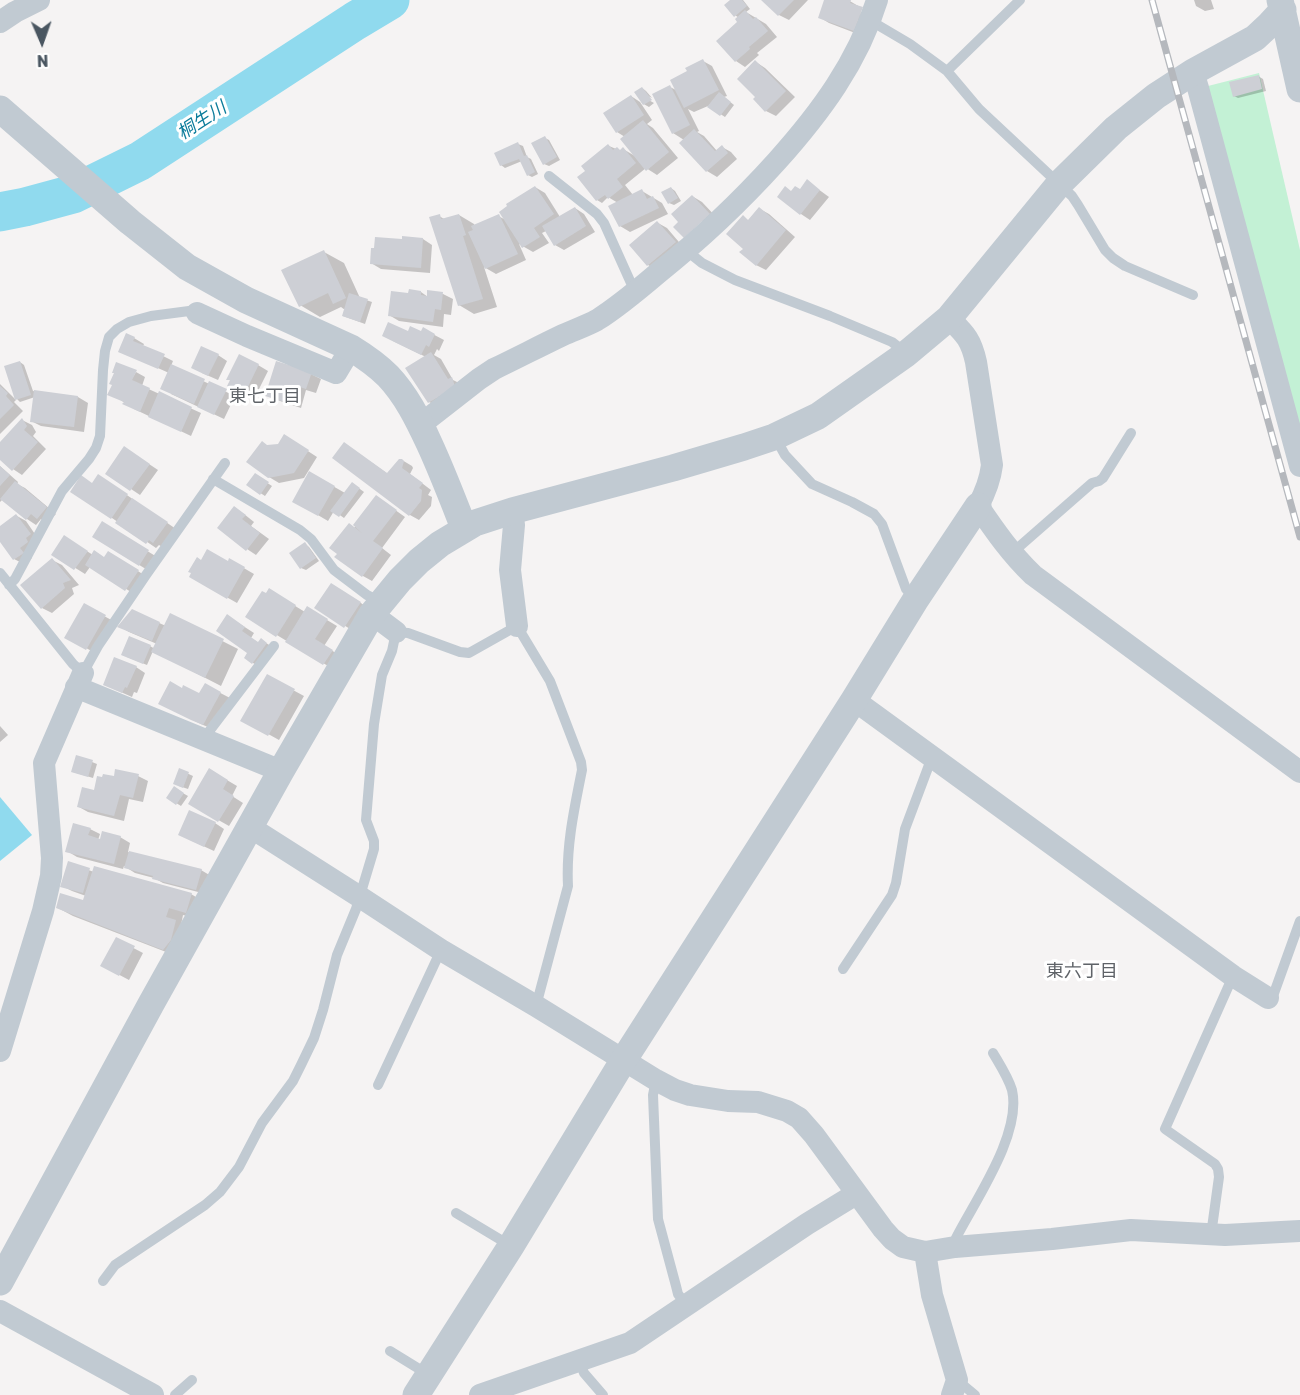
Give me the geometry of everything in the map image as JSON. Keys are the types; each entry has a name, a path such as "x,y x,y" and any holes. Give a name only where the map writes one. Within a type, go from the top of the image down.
{"street":[{"path":"7,11 39,0"},
{"path":"0,1282 281,771 376,609 419,561 440,543 476,523 774,437 818,417 906,354 949,318 1059,184 1116,128 1156,96 1193,72 1255,38 1270,24 1284,3"},
{"path":"1284,3 1300,89"},
{"path":"420,424 494,369 595,321 687,251 744,197 812,120 857,51 874,10"},
{"path":"1193,72 1300,466"},
{"path":"0,109 130,222 187,267 246,300 351,348 388,376 400,390 420,424 464,528"},
{"path":"197,313 336,373 351,348"},
{"path":"422,1385 511,1246 623,1061 916,599 978,507 987,489 992,465 972,345 965,333 949,318"},
{"path":"978,507 1012,554 1033,575 1300,772"},
{"path":"512,511 514,525 510,570 517,626"},
{"path":"376,609 396,632"},
{"path":"0,1051 43,911 51,876 52,858 44,763 80,680 281,771"},
{"path":"854,700 1233,976 1268,998"},
{"path":"250,827 441,950 656,1080 690,1095 728,1101 758,1102 787,1111 800,1118 856,1194 892,1239 903,1247 925,1252 955,1246 1052,1239 1131,1230 1210,1235 1300,1231"},
{"path":"480,1395 630,1342 856,1194"},
{"path":"925,1252 932,1295 955,1387"},
{"path":"0,1311 153,1395"}],"lane":[{"path":"947,71 1020,0"},
{"path":"874,10 910,44 947,71 979,109 1059,184 1078,204 1105,250 1113,258 1125,266 1193,295"},
{"path":"549,176 597,214 604,223 635,292"},
{"path":"687,251 702,263 735,280 892,342 906,354"},
{"path":"9,585 15,579 62,491 96,448 100,436 103,370 109,336 129,322 151,316 189,311 197,313"},
{"path":"1012,554 1092,483 1099,482 1103,478 1131,433"},
{"path":"774,437 785,455 812,484 874,514 882,524 906,589 916,599"},
{"path":"80,680 104,637 225,464"},
{"path":"213,479 300,530 311,539 334,570 367,595 376,609"},
{"path":"0,573 73,664 80,680"},
{"path":"103,1281 115,1265 206,1205 220,1192 239,1167 262,1123 302,1065 314,1038 338,955 360,897 374,849 374,841 366,820 376,705 382,675 392,651 396,632 408,633 460,652 469,653 517,626 550,681 581,762 582,770 569,833 568,886 536,1006"},
{"path":"204,738 274,646"},
{"path":"843,969 892,895 905,829 932,757"},
{"path":"1268,998 1273,996 1300,921"},
{"path":"378,1085 441,950"},
{"path":"1210,1235 1219,1177 1218,1170 1215,1164 1165,1129 1233,976"},
{"path":"955,1246 956,1238 994,1170 1012,1120 1011,1088 993,1053"},
{"path":"656,1080 653,1095 658,1219 675,1286 686,1305"},
{"path":"456,1213 511,1246"},
{"path":"390,1351 422,1385"},
{"path":"579,1359 584,1373 603,1395"},
{"path":"175,1395 192,1380"},
{"path":"955,1387 975,1395"}],"green space":[{"path":"1259,73 1300,250 1300,432 1208,86"}],"water":[{"path":"0,797 32,835 0,861"}],"building":[{"path":"730,0 742,0 747,6 734,17 724,5"},
{"path":"761,0 794,0 778,16"},
{"path":"824,0 851,0 850,3 863,7 854,31 818,18"},
{"path":"745,10 753,19 756,17 768,31 735,62 716,41 737,22 735,19"},
{"path":"703,59 719,90 684,108 670,80 687,71 685,68"},
{"path":"755,60 786,91 765,112 753,99 755,97 737,79"},
{"path":"1259,75 1262,89 1233,97 1229,82"},
{"path":"670,85 690,125 672,134 652,94"},
{"path":"642,87 652,100 643,105 634,92"},
{"path":"719,92 731,102 720,116 707,107"},
{"path":"631,95 644,115 616,133 603,113"},
{"path":"643,120 669,152 646,171 620,139"},
{"path":"694,129 715,151 722,145 728,153 706,172 679,143"},
{"path":"545,136 557,157 543,165 531,143"},
{"path":"518,142 535,172 527,176 519,159 500,166 494,153"},
{"path":"608,144 613,150 617,147 620,150 623,147 636,163 617,179 623,187 608,199 605,195 596,201 577,177 585,171 581,166"},
{"path":"807,179 820,190 800,215 777,197 785,186 791,191 795,186 800,189"},
{"path":"535,186 554,214 534,228 540,237 522,248 499,212 507,206 506,204"},
{"path":"671,187 678,198 668,204 661,192"},
{"path":"642,189 647,199 653,196 659,208 619,227 608,206"},
{"path":"692,195 710,214 684,238 673,227 678,222 671,214"},
{"path":"575,207 586,226 554,246 542,226"},
{"path":"759,207 786,230 756,266 739,252 743,249 726,234 743,215 748,220"},
{"path":"440,214 441,219 459,214 466,235 463,236 483,299 458,306 429,217"},
{"path":"499,214 518,254 485,269 468,232 473,230 471,226"},
{"path":"657,221 676,242 647,266 629,245"},
{"path":"402,236 423,238 421,268 370,264 371,248 374,248 375,237 402,239"},
{"path":"324,250 346,298 333,304 328,293 299,307 281,270"},
{"path":"409,289 421,291 421,295 427,296 427,290 443,292 441,310 435,309 433,322 388,316 391,291 408,293"},
{"path":"349,293 368,299 360,322 342,316"},
{"path":"388,322 408,331 410,326 421,331 423,327 435,334 429,347 426,345 421,355 382,336"},
{"path":"126,333 135,337 133,341 165,354 158,369 118,352"},
{"path":"201,346 219,354 208,376 191,368"},
{"path":"431,352 448,379 452,377 455,387 428,403 405,368"},
{"path":"239,354 259,364 244,395 227,386 230,380 226,380"},
{"path":"20,361 31,395 15,400 4,366"},
{"path":"276,361 312,372 306,389 297,386 291,404 265,396"},
{"path":"116,362 137,370 132,380 150,388 140,412 107,395 112,385 109,384"},
{"path":"171,364 205,379 194,404 160,389"},
{"path":"209,381 227,389 214,415 197,407"},
{"path":"0,386 8,393 6,396 14,405 0,419"},
{"path":"34,390 78,396 74,427 30,422"},
{"path":"159,391 192,407 181,432 148,417"},
{"path":"22,418 27,426 24,430 38,442 12,471 0,460 0,442"},
{"path":"284,434 309,450 294,473 268,478 246,462 262,441 267,445 278,444"},
{"path":"344,442 387,473 399,459 404,461 402,468 423,483 419,488 422,490 421,501 409,516 332,458"},
{"path":"124,446 150,464 130,491 105,474"},
{"path":"0,466 10,475 0,486"},
{"path":"309,471 335,486 318,516 292,502"},
{"path":"255,473 269,482 260,495 246,485"},
{"path":"98,474 128,494 111,519 70,492 81,475 92,483"},
{"path":"15,481 47,507 37,519 31,514 26,520 0,499"},
{"path":"352,482 360,488 339,517 330,511"},
{"path":"376,495 397,510 373,541 383,548 362,577 334,557 337,554 329,548 349,523 363,534 353,525"},
{"path":"132,498 168,522 153,543 149,540 146,544 115,523"},
{"path":"234,506 246,515 242,519 260,533 246,551 217,528"},
{"path":"16,514 31,534 26,538 28,542 20,548 24,553 13,560 0,542 0,526"},
{"path":"102,521 149,550 139,566 92,537"},
{"path":"64,535 88,551 74,570 51,555"},
{"path":"305,542 316,558 300,569 289,553"},
{"path":"207,549 228,561 229,558 245,567 227,599 189,577 191,573 188,572 197,557 201,560"},
{"path":"94,550 104,557 108,551 139,570 125,591 85,565"},
{"path":"52,558 71,580 63,583 65,588 41,609 20,585"},
{"path":"331,583 361,602 344,628 314,608"},
{"path":"269,588 296,605 276,637 245,617 262,591 266,593"},
{"path":"84,603 106,615 86,650 64,638"},
{"path":"307,606 328,619 315,639 333,650 323,665 285,642"},
{"path":"132,609 160,622 152,641 117,627"},
{"path":"170,613 224,639 205,678 151,652"},
{"path":"227,614 245,627 242,631 258,642 261,638 267,643 252,664 244,658 247,653 216,631"},
{"path":"129,636 151,645 143,664 121,655"},
{"path":"114,657 137,666 127,688 125,687 122,693 103,685"},
{"path":"267,674 295,689 268,736 240,721"},
{"path":"170,681 182,688 183,685 199,693 205,683 221,692 203,725 158,704"},
{"path":"76,755 93,760 88,777 71,772"},
{"path":"179,768 189,772 183,788 173,784"},
{"path":"209,768 228,780 223,789 234,796 218,822 188,804"},
{"path":"115,769 139,774 133,798 120,795 114,816 77,807 82,787 94,790 97,776 102,777 103,774 114,776"},
{"path":"174,786 184,793 176,805 166,798"},
{"path":"189,810 216,822 204,847 178,835"},
{"path":"73,823 91,828 88,835 100,839 102,831 121,836 114,864 65,852"},
{"path":"129,851 202,869 196,890 152,879 153,876 124,868"},
{"path":"68,861 90,868 83,893 60,887"},
{"path":"94,866 192,893 186,913 169,908 166,917 176,920 171,940 163,950 56,908 60,893 83,900"},
{"path":"116,937 135,946 119,976 100,966"}],"waterway":[{"name":"桐生川","path":"0,212 73,194 140,161 390,0"}],"railway":[{"path":"1152,0 1300,537"}],"district":[{"name":"東七丁目","path":"265,397"},
{"name":"東六丁目","path":"1082,972"}]}
